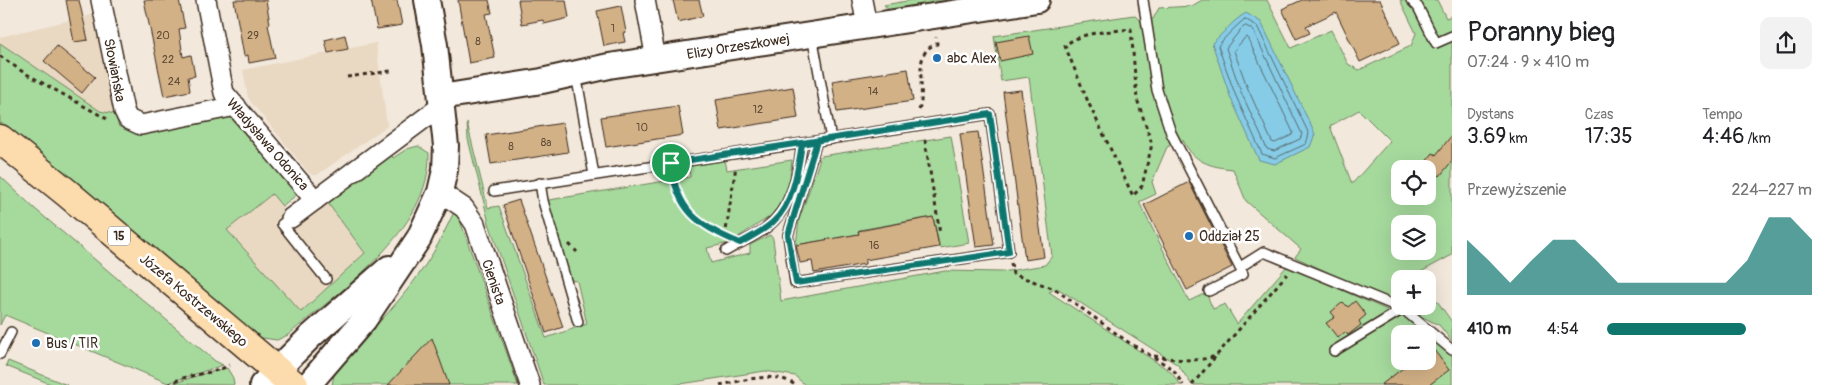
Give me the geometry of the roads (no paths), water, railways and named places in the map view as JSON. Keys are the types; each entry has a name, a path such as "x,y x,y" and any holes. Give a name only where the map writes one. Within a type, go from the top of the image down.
{"main road":[{"name":"Józefa Kostrzewskiego","path":"0,139 67,193 273,381"},
{"name":"Józefa Kostrzewskiego","path":"0,153 57,205 273,381"}],"street":[{"name":"Słowiańska","path":"101,0 124,111 128,119 141,125 236,106"},
{"name":"Władysława Odonica","path":"206,0 224,92 315,200"},
{"path":"308,385 364,320 412,249 431,216 440,192 446,146 427,0"},
{"path":"645,0 656,59"},
{"path":"862,0 867,26"},
{"name":"Elizy Orzeszkowej","path":"441,102 656,59 1022,1"},
{"name":"Władysława Odonica","path":"291,218 441,102"},
{"name":"Cienista","path":"440,192 464,208 475,224 530,385"},
{"path":"273,381 311,336 412,249"}],"lane":[{"path":"1143,0 1158,90 1171,132 1243,274 1209,292"},
{"path":"1411,0 1418,7 1436,43 1452,36"},
{"path":"812,35 831,139"},
{"path":"576,74 594,175"},
{"path":"494,190 990,114 1009,252 796,283 788,235 817,141"},
{"path":"726,251 764,229 782,212 798,170 802,144"},
{"path":"540,183 543,201 578,322"},
{"path":"291,218 282,224 326,279"},
{"path":"1240,268 1264,252 1391,304"},
{"path":"1334,351 1393,315"},
{"path":"1410,315 1452,350"},
{"path":"0,354 10,332"}],"water":[{"path":"1246,13 1261,22 1315,134 1310,147 1275,164 1259,160 1230,96 1212,43 1232,23"}],"place":[{"name":"abc Alex","path":"937,58"},
{"name":"Oddział 25","path":"1189,236"},
{"name":"Bus / TIR","path":"36,343"}]}
